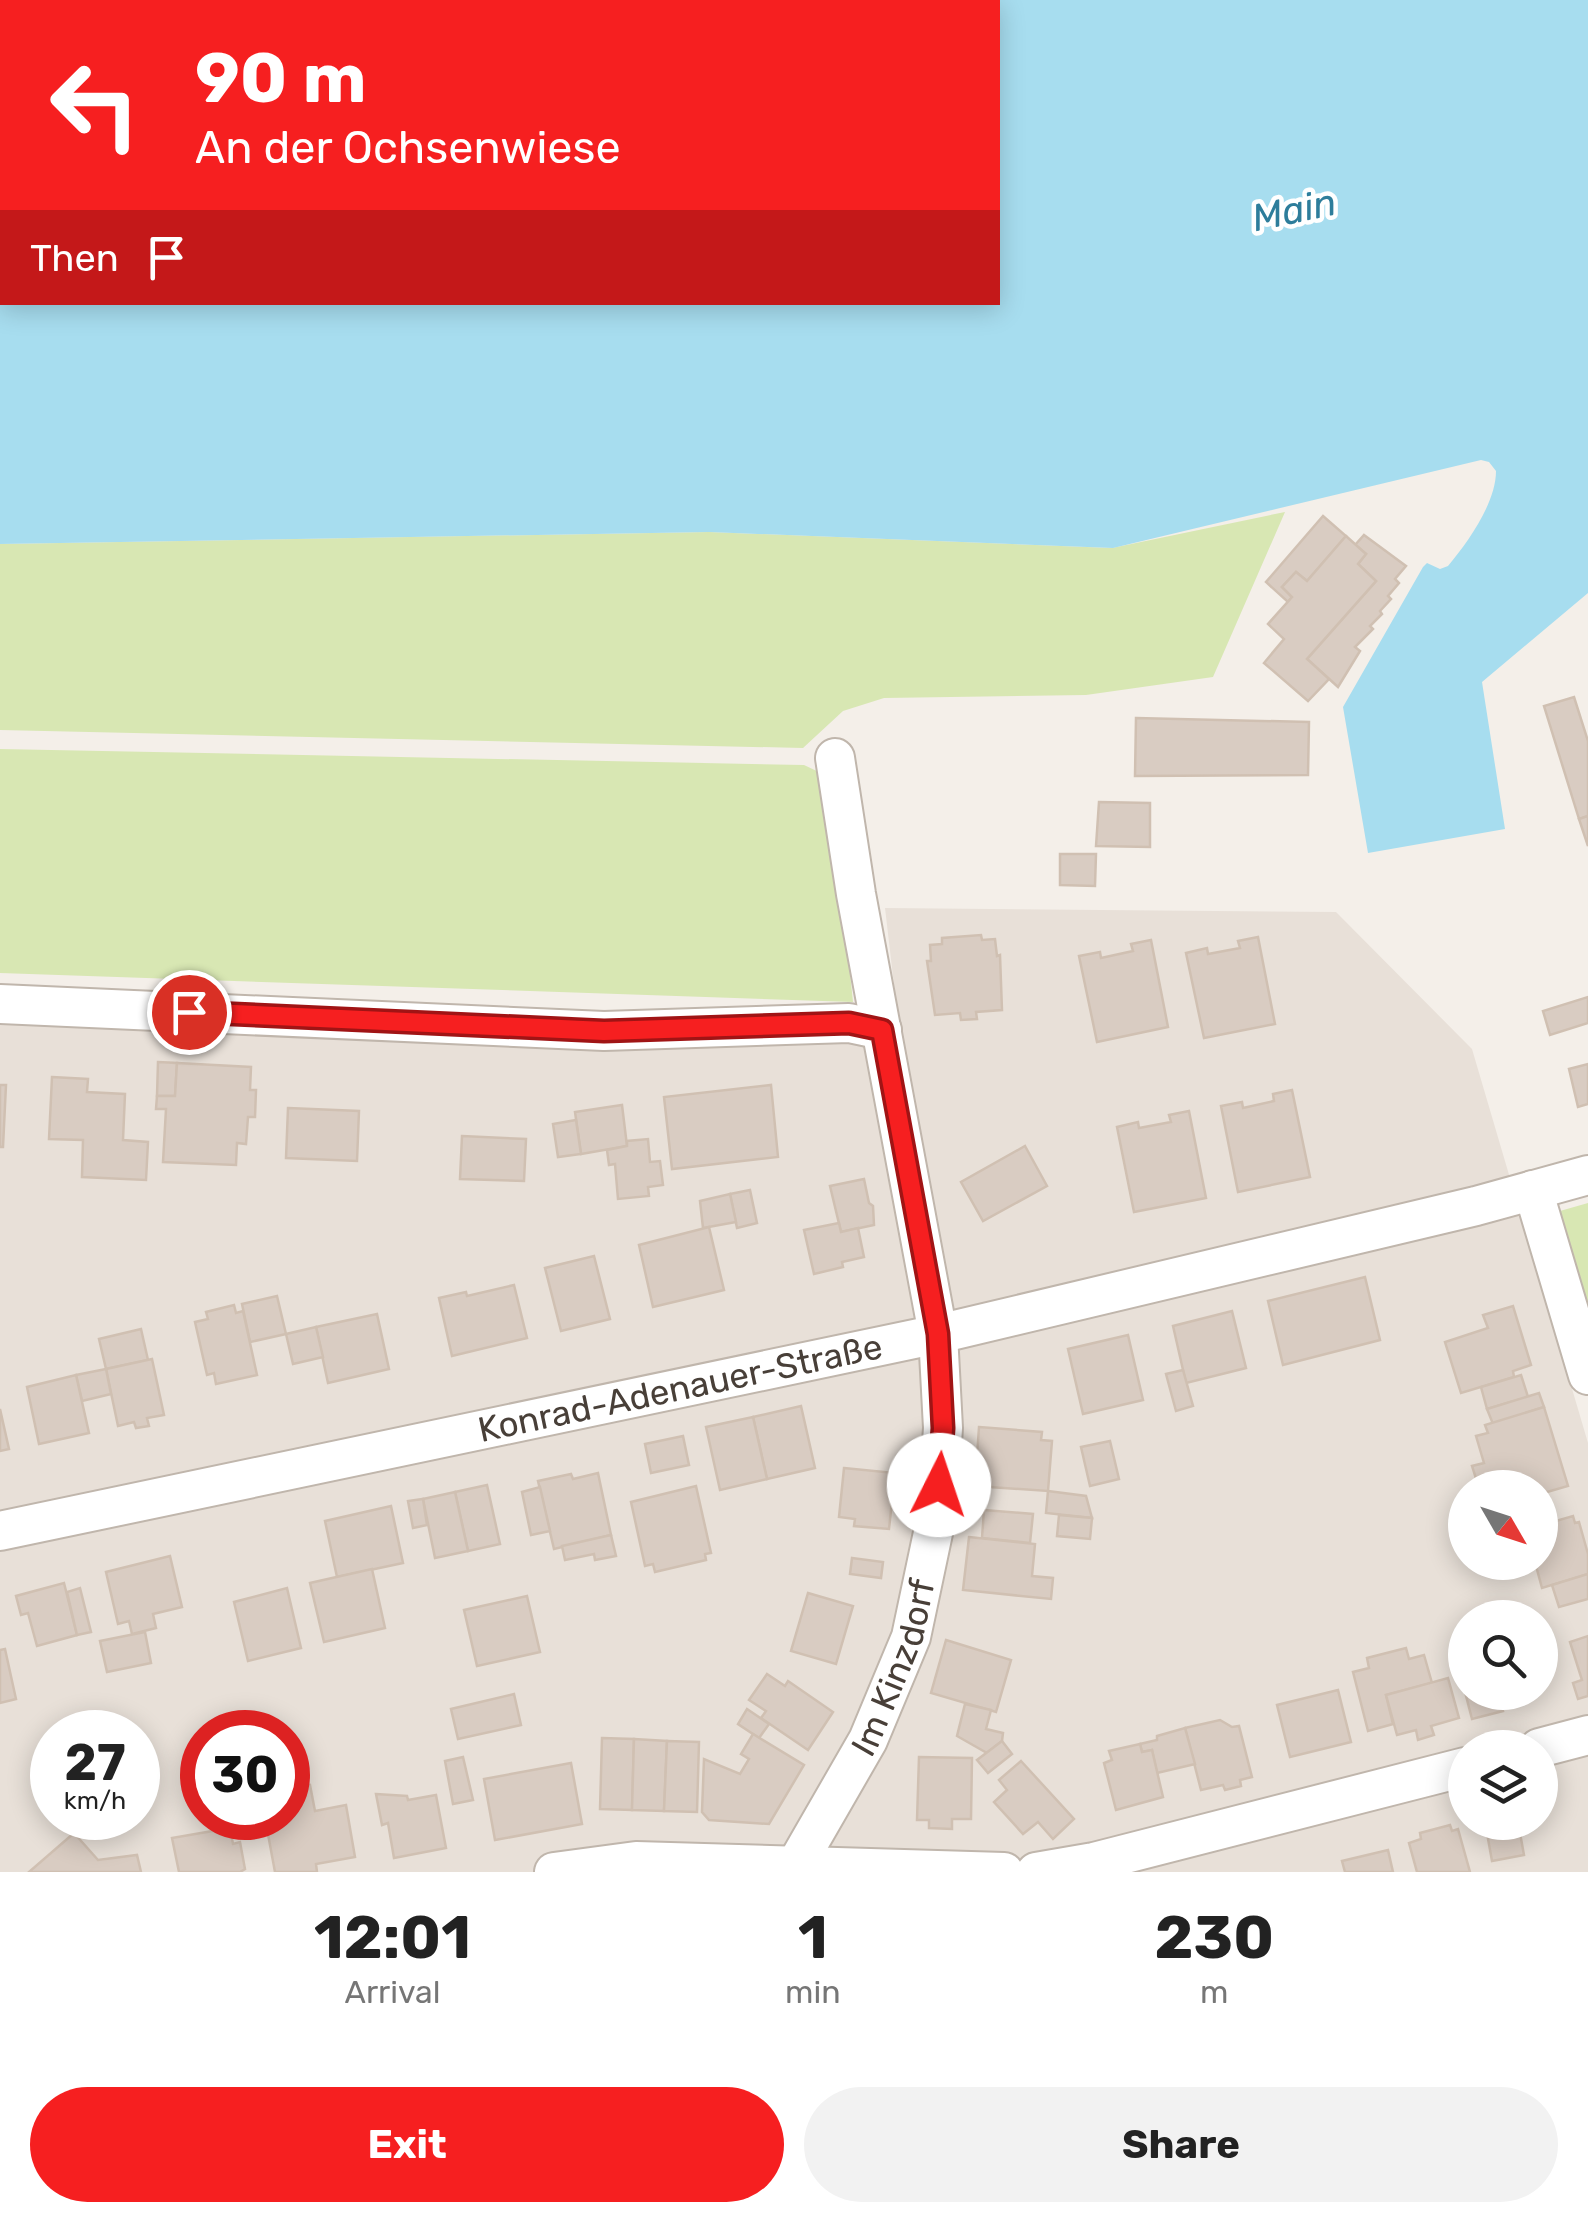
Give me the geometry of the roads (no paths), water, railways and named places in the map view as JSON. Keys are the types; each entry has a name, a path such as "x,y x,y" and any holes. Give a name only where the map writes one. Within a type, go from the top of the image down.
{"street":[{"name":"Im Kinzdorf","path":"794,1869 868,1740 912,1636 938,1514 943,1428 938,1334 835,758"},
{"path":"0,1004 604,1031 849,1023 882,1030"},
{"name":"Konrad-Adenauer-Straße","path":"0,1531 938,1334 1588,1174"},
{"path":"1533,1190 1588,1375"},
{"path":"1558,1743 1588,1735"},
{"path":"1036,1872 1094,1862 1448,1770"},
{"path":"554,1872 623,1861 794,1869 1004,1872"}],"water":[{"name":"Main","path":"1000,0 1588,0 1588,593 1482,682 1505,829 1368,853 1343,707 1423,567 1427,563 1440,569 1448,566 1480,522 1495,483 1496,471 1489,462 1481,460 1113,548 709,532 0,544 0,305 1000,305"}]}
